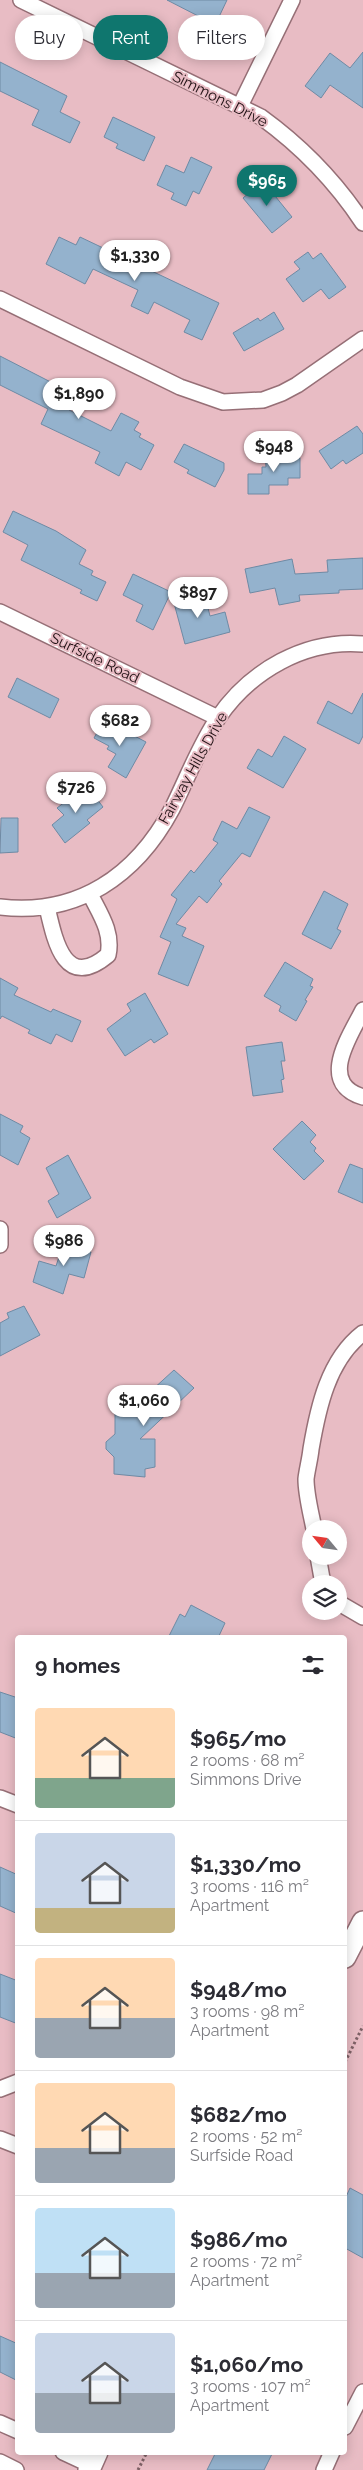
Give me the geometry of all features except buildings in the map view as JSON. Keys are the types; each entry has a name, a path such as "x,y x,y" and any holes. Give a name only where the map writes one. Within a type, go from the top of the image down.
{"main road":[{"path":"347,1953 363,1922"}],"street":[{"name":"Simmons Drive","path":"21,0 240,106 286,135 336,187 363,223"},
{"path":"240,106 292,0"},
{"path":"0,299 180,387 223,402 263,400 282,393 297,385 363,339"},
{"name":"Surfside Road","path":"0,612 218,718"},
{"name":"Fairway Hills Drive","path":"0,907 47,907 90,894 120,874 141,854 158,833 218,718 242,689 258,676 287,658 323,646 363,644"},
{"path":"47,907 59,951 69,963 80,969 87,969 108,954 111,941 107,928 90,894"},
{"path":"363,1010 342,1050 339,1069 340,1077 347,1088 363,1097"},
{"path":"0,1229 0,1245"},
{"path":"313,1520 306,1479 318,1412 326,1384 339,1361 351,1343 363,1334"},
{"path":"347,1608 363,1618"},
{"path":"0,1798 15,1804"},
{"path":"0,2089 15,2083"},
{"path":"0,2139 15,2145"},
{"path":"347,2424 363,2392"},
{"path":"0,2423 15,2430"},
{"path":"71,2455 93,2463"},
{"path":"324,2470 331,2455"},
{"path":"0,2462 16,2470"}],"path":[{"path":"347,2058 363,2026"},
{"path":"138,2470 146,2455"}]}
